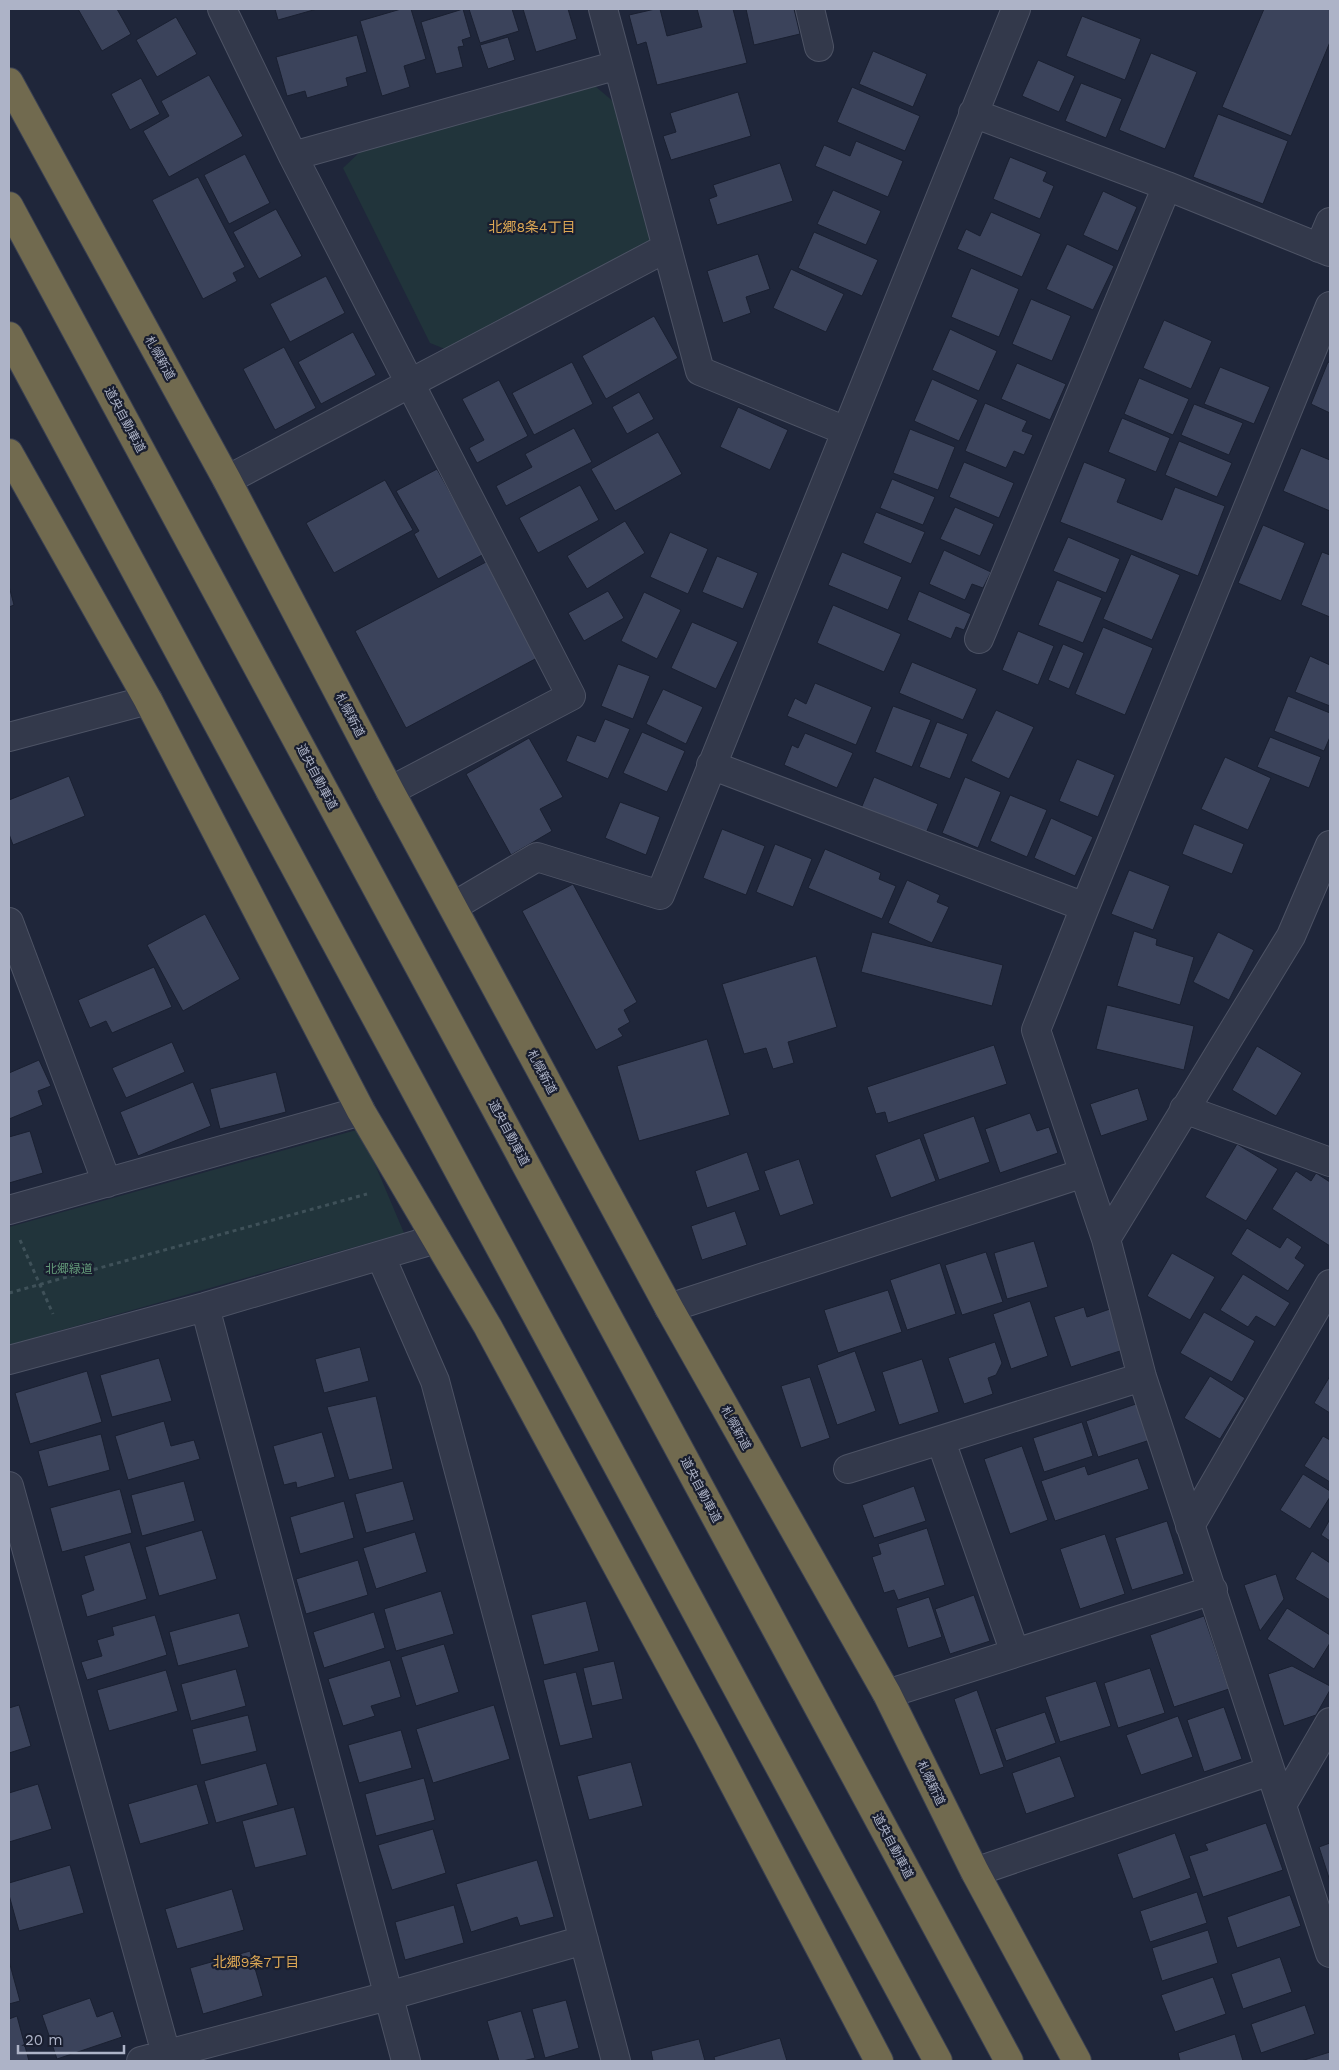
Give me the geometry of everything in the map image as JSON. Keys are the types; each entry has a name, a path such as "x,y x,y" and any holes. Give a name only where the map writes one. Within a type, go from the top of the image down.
{"highway":[{"name":"札幌新道","path":"9,82 227,480 390,791 454,906 669,1308 887,1694 975,1872 1077,2061"},
{"name":"道央自動車道","path":"9,206 1009,2061"},
{"path":"9,336 938,2061"},
{"path":"9,454 148,700 361,1111 488,1327 698,1716 878,2061"}],"street":[{"path":"222,9 294,156 571,696 390,791"},
{"path":"603,9 700,371 846,431"},
{"path":"810,9 819,47"},
{"path":"454,906 537,857 660,895 1016,9"},
{"path":"294,156 618,65"},
{"path":"973,113 1167,186 1325,250 1330,222"},
{"path":"979,640 1167,186"},
{"path":"227,480 666,248"},
{"path":"1330,306 1084,907 1036,1030 1106,1239 1142,1377 1330,1953"},
{"path":"9,737 148,700"},
{"path":"711,765 1084,907"},
{"path":"1106,1239 1291,936 1330,845"},
{"path":"9,922 107,1183"},
{"path":"1184,1109 1330,1162"},
{"path":"13,1220 107,1183 361,1111"},
{"path":"669,1308 1084,1173"},
{"path":"9,1360 205,1308 436,1239"},
{"path":"381,1256 435,1381 616,2061"},
{"path":"1190,1526 1330,1284"},
{"path":"205,1308 406,2061"},
{"path":"848,1469 1142,1377"},
{"path":"941,1441 1015,1653"},
{"path":"9,1486 158,2059 584,1940"},
{"path":"887,1694 1213,1590"},
{"path":"1282,1805 1330,1722"},
{"path":"975,1872 1270,1771"}],"path":[{"path":"9,1293 367,1194"},
{"path":"13,1220 67,1344"}],"green space":[{"path":"595,86 615,103 652,241 445,349 430,343 343,168 362,150"},
{"name":"北郷緑道","path":"360,1129 404,1233 9,1345 9,1227"}],"building":[{"path":"78,9 117,9 131,34 102,51"},
{"path":"275,9 317,9 278,20"},
{"path":"401,9 411,9 426,59 404,66 410,87 382,96 360,21"},
{"path":"463,9 471,37 462,40 464,46 458,47 463,67 436,74 421,22"},
{"path":"469,9 512,9 519,31 480,43"},
{"path":"523,9 568,9 577,39 536,52"},
{"path":"660,9 667,36 702,27 697,9 733,9 747,63 657,85 646,42 637,45 629,15"},
{"path":"746,9 794,9 800,34 754,45"},
{"path":"1264,9 1330,9 1330,42 1291,136 1222,107"},
{"path":"1082,16 1141,39 1125,80 1066,56"},
{"path":"176,17 197,54 157,77 136,40"},
{"path":"357,35 367,72 346,78 348,86 307,98 305,91 287,96 276,57"},
{"path":"508,37 515,60 488,69 480,45"},
{"path":"873,51 927,74 913,107 859,84"},
{"path":"1151,53 1197,72 1165,149 1119,130"},
{"path":"1038,60 1075,76 1059,112 1022,96"},
{"path":"209,75 243,136 169,177 143,131 169,116 161,101"},
{"path":"141,78 160,114 130,130 111,94"},
{"path":"1081,83 1122,99 1106,138 1065,121"},
{"path":"852,87 920,116 905,151 837,122"},
{"path":"738,92 751,136 671,160 663,136 676,132 670,113"},
{"path":"1218,114 1288,141 1263,204 1193,177"},
{"path":"856,141 903,161 888,197 815,166 824,145 850,156"},
{"path":"245,154 270,203 229,224 204,175"},
{"path":"1010,157 1047,172 1043,181 1054,186 1040,219 993,199"},
{"path":"780,163 793,201 717,225 709,199 717,196 713,185"},
{"path":"198,177 245,267 233,273 237,281 203,299 152,200"},
{"path":"833,190 881,211 866,245 817,224"},
{"path":"1103,191 1137,207 1118,251 1083,235"},
{"path":"276,209 302,256 259,279 233,232"},
{"path":"991,212 1041,234 1022,277 957,249 966,229 980,236"},
{"path":"814,232 878,260 862,296 798,268"},
{"path":"1067,244 1114,266 1093,310 1046,289"},
{"path":"758,254 770,289 746,297 751,313 723,323 707,271"},
{"path":"971,268 1019,289 999,337 951,317"},
{"path":"791,269 844,294 826,332 773,308"},
{"path":"326,276 345,313 290,342 270,304"},
{"path":"1031,299 1071,316 1052,361 1012,344"},
{"path":"654,316 678,358 606,399 582,356"},
{"path":"1164,320 1212,341 1191,389 1143,368"},
{"path":"950,329 997,351 979,391 932,370"},
{"path":"353,332 376,375 321,404 298,362"},
{"path":"284,347 316,408 275,430 243,369"},
{"path":"572,362 593,404 534,435 512,393"},
{"path":"1328,362 1330,363 1330,413 1311,404"},
{"path":"1017,363 1066,384 1050,420 1001,399"},
{"path":"1220,367 1270,387 1254,424 1204,404"},
{"path":"1139,378 1189,399 1173,435 1124,414"},
{"path":"932,379 978,400 959,441 914,421"},
{"path":"499,380 528,436 477,463 469,448 484,440 462,399"},
{"path":"639,392 654,419 627,434 612,407"},
{"path":"985,403 1027,421 1022,431 1033,435 1024,455 1014,451 1006,468 965,451"},
{"path":"1194,404 1243,423 1229,455 1181,435"},
{"path":"738,407 788,430 770,470 720,447"},
{"path":"1122,418 1170,438 1156,472 1108,452"},
{"path":"574,428 592,462 506,506 496,486 532,467 525,454"},
{"path":"910,429 955,447 938,490 893,473"},
{"path":"658,432 682,474 615,511 591,469"},
{"path":"1179,441 1232,463 1217,497 1165,475"},
{"path":"1301,448 1330,460 1330,511 1283,491"},
{"path":"964,462 1014,483 999,518 949,497"},
{"path":"1084,462 1126,479 1117,502 1162,520 1175,487 1225,506 1198,576 1060,522"},
{"path":"437,469 484,554 438,579 414,534 419,531 396,491"},
{"path":"892,479 935,497 923,525 880,508"},
{"path":"385,480 413,530 334,573 306,523"},
{"path":"580,485 599,520 538,553 519,518"},
{"path":"955,507 994,524 980,556 940,539"},
{"path":"876,512 925,532 911,564 863,543"},
{"path":"625,521 645,553 587,589 567,556"},
{"path":"1263,525 1305,543 1281,601 1238,583"},
{"path":"670,532 708,549 688,594 650,577"},
{"path":"1068,537 1120,559 1106,593 1053,571"},
{"path":"944,550 991,572 983,588 972,584 965,600 929,584"},
{"path":"842,552 902,577 888,610 828,585"},
{"path":"1322,552 1330,555 1330,617 1301,605"},
{"path":"1131,554 1180,575 1152,640 1103,619"},
{"path":"717,556 758,573 743,609 702,592"},
{"path":"486,562 537,658 406,728 355,631"},
{"path":"1057,580 1102,598 1083,643 1038,625"},
{"path":"9,586 14,605 9,607"},
{"path":"608,591 624,618 584,641 568,613"},
{"path":"919,591 971,614 964,630 956,627 951,639 907,620"},
{"path":"644,592 681,610 657,659 621,641"},
{"path":"833,605 901,634 884,672 817,643"},
{"path":"692,622 738,642 716,689 671,668"},
{"path":"1103,627 1153,648 1125,715 1075,694"},
{"path":"1018,631 1054,646 1038,685 1002,670"},
{"path":"1063,644 1084,653 1069,689 1048,680"},
{"path":"1310,656 1330,665 1330,706 1295,692"},
{"path":"912,662 977,689 963,720 899,693"},
{"path":"618,664 650,676 633,719 601,706"},
{"path":"815,683 872,707 856,745 787,716 795,698 806,704"},
{"path":"663,689 703,707 686,744 646,724"},
{"path":"1288,696 1330,713 1330,737 1324,751 1274,731"},
{"path":"893,706 931,720 912,767 875,752"},
{"path":"996,710 1034,727 1009,779 971,761"},
{"path":"605,719 630,729 608,779 566,761 577,735 595,742"},
{"path":"937,722 968,734 950,779 919,767"},
{"path":"642,732 685,751 667,792 623,773"},
{"path":"805,733 853,753 837,788 784,765 792,745 798,748"},
{"path":"1270,737 1321,757 1309,788 1257,767"},
{"path":"529,738 563,797 540,809 552,831 511,855 466,774"},
{"path":"1225,757 1271,778 1248,830 1201,809"},
{"path":"1077,759 1115,775 1098,817 1059,801"},
{"path":"69,776 85,816 13,845 9,834 9,800"},
{"path":"874,777 938,804 924,838 860,811"},
{"path":"965,777 1001,792 978,848 942,833"},
{"path":"1010,795 1047,810 1027,857 990,841"},
{"path":"620,802 660,817 646,855 605,838"},
{"path":"1051,818 1093,837 1075,876 1034,858"},
{"path":"1194,824 1244,844 1232,874 1182,854"},
{"path":"722,829 765,846 746,895 703,878"},
{"path":"775,844 812,859 793,907 756,892"},
{"path":"825,849 881,873 879,879 896,886 882,919 808,888"},
{"path":"1129,870 1170,886 1153,930 1111,914"},
{"path":"907,880 940,895 937,902 949,907 932,943 888,923"},
{"path":"573,884 637,1002 624,1010 630,1022 618,1029 623,1036 596,1050 522,911"},
{"path":"205,914 240,979 183,1011 147,945"},
{"path":"1134,931 1157,939 1156,945 1194,957 1180,1005 1117,986"},
{"path":"872,932 1003,965 992,1006 861,972"},
{"path":"1218,932 1254,950 1229,1000 1193,982"},
{"path":"816,956 837,1027 788,1042 794,1063 773,1069 766,1048 744,1054 722,984"},
{"path":"154,967 172,1007 112,1033 106,1021 90,1028 78,1000"},
{"path":"1107,1005 1194,1026 1184,1070 1096,1049"},
{"path":"707,1039 730,1115 639,1141 617,1066"},
{"path":"172,1042 185,1072 126,1098 112,1068"},
{"path":"994,1045 1007,1084 888,1123 885,1112 876,1114 867,1087"},
{"path":"1257,1046 1302,1073 1276,1116 1232,1090"},
{"path":"39,1060 51,1086 38,1091 43,1105 9,1119 9,1073"},
{"path":"276,1072 286,1112 220,1129 210,1089"},
{"path":"193,1082 211,1126 138,1156 120,1112"},
{"path":"1138,1088 1148,1120 1101,1136 1090,1104"},
{"path":"1030,1113 1037,1131 1049,1127 1058,1153 1000,1173 985,1129"},
{"path":"974,1116 990,1162 939,1180 923,1134"},
{"path":"30,1131 43,1173 9,1183 9,1137"},
{"path":"920,1138 936,1181 891,1198 875,1155"},
{"path":"1237,1144 1278,1169 1246,1221 1205,1197"},
{"path":"747,1152 760,1190 707,1208 695,1171"},
{"path":"799,1159 814,1204 780,1216 764,1171"},
{"path":"1296,1171 1311,1181 1316,1173 1330,1182 1330,1246 1272,1209"},
{"path":"735,1211 747,1245 702,1260 691,1226"},
{"path":"1247,1228 1280,1248 1287,1237 1302,1247 1295,1258 1305,1265 1288,1291 1231,1254"},
{"path":"1034,1241 1048,1287 1007,1299 994,1253"},
{"path":"986,1252 1003,1302 962,1315 945,1265"},
{"path":"1172,1253 1215,1277 1190,1320 1147,1296"},
{"path":"940,1263 956,1314 907,1330 890,1280"},
{"path":"1243,1274 1290,1303 1275,1327 1256,1316 1248,1327 1220,1310"},
{"path":"888,1290 902,1332 838,1353 824,1310"},
{"path":"1030,1301 1048,1356 1011,1369 993,1314"},
{"path":"1084,1307 1087,1317 1110,1309 1123,1350 1071,1367 1054,1317"},
{"path":"1204,1312 1255,1341 1232,1382 1180,1353"},
{"path":"995,1342 1002,1363 996,1375 988,1378 993,1394 964,1404 948,1358"},
{"path":"360,1347 369,1381 324,1393 315,1359"},
{"path":"855,1351 876,1411 837,1425 817,1365"},
{"path":"159,1358 172,1401 112,1417 100,1375"},
{"path":"922,1359 939,1412 899,1425 882,1372"},
{"path":"87,1371 102,1422 30,1444 15,1393"},
{"path":"1210,1376 1245,1398 1220,1439 1184,1418"},
{"path":"1330,1376 1330,1413 1314,1403"},
{"path":"810,1377 830,1438 801,1448 781,1386"},
{"path":"376,1396 393,1469 349,1480 327,1407"},
{"path":"1139,1403 1150,1440 1098,1457 1086,1421"},
{"path":"164,1421 171,1446 194,1440 200,1459 128,1480 115,1436"},
{"path":"1082,1422 1093,1456 1044,1472 1033,1438"},
{"path":"322,1432 335,1477 297,1488 296,1482 284,1485 273,1446"},
{"path":"101,1434 110,1470 48,1487 38,1451"},
{"path":"1323,1436 1330,1440 1330,1482 1304,1466"},
{"path":"1022,1446 1048,1520 1010,1534 984,1459"},
{"path":"1138,1458 1149,1489 1055,1521 1041,1481 1085,1466 1088,1475"},
{"path":"1303,1474 1330,1491 1330,1497 1310,1529 1280,1510"},
{"path":"184,1481 195,1521 142,1536 131,1495"},
{"path":"403,1481 414,1520 366,1533 355,1494"},
{"path":"914,1486 926,1521 874,1538 862,1505"},
{"path":"120,1489 132,1533 62,1552 50,1508"},
{"path":"344,1501 354,1538 300,1554 290,1517"},
{"path":"1330,1519 1330,1541 1321,1535"},
{"path":"1167,1521 1184,1574 1132,1590 1115,1538"},
{"path":"927,1528 945,1585 898,1600 894,1590 884,1593 872,1557 881,1554 878,1544"},
{"path":"202,1530 217,1579 159,1596 145,1547"},
{"path":"415,1532 427,1572 376,1589 363,1548"},
{"path":"1105,1534 1125,1594 1080,1609 1060,1549"},
{"path":"130,1542 147,1599 87,1617 81,1595 94,1590 84,1556"},
{"path":"1312,1551 1330,1563 1330,1600 1295,1579"},
{"path":"358,1560 368,1595 306,1614 296,1579"},
{"path":"1276,1574 1284,1599 1260,1631 1244,1585"},
{"path":"441,1591 454,1634 396,1651 384,1609"},
{"path":"974,1595 990,1641 950,1654 935,1609"},
{"path":"929,1597 942,1637 908,1648 896,1608"},
{"path":"586,1601 599,1651 544,1665 531,1615"},
{"path":"1287,1608 1330,1635 1330,1643 1314,1669 1267,1639"},
{"path":"374,1612 385,1648 324,1668 313,1632"},
{"path":"239,1613 249,1647 178,1666 169,1632"},
{"path":"155,1615 167,1655 87,1680 81,1662 102,1656 97,1640 114,1635 112,1627"},
{"path":"1204,1616 1229,1689 1174,1707 1150,1635"},
{"path":"444,1644 459,1692 416,1706 401,1657"},
{"path":"390,1660 401,1697 371,1706 375,1716 343,1726 328,1679"},
{"path":"614,1661 623,1699 592,1706 583,1668"},
{"path":"1292,1666 1330,1686 1330,1690 1316,1715 1284,1726 1268,1674"},
{"path":"1150,1668 1165,1713 1118,1728 1104,1683"},
{"path":"236,1669 246,1706 191,1721 181,1684"},
{"path":"166,1670 178,1711 109,1731 97,1690"},
{"path":"576,1672 593,1738 560,1746 543,1680"},
{"path":"1096,1681 1111,1726 1060,1742 1045,1697"},
{"path":"977,1690 1004,1767 980,1775 954,1699"},
{"path":"19,1705 31,1746 9,1753 9,1708"},
{"path":"494,1705 510,1759 433,1783 416,1729"},
{"path":"1224,1707 1242,1759 1204,1772 1187,1720"},
{"path":"1045,1712 1056,1743 1006,1761 995,1729"},
{"path":"248,1715 257,1751 201,1765 192,1729"},
{"path":"1178,1716 1193,1757 1141,1775 1126,1735"},
{"path":"401,1730 412,1768 359,1783 348,1745"},
{"path":"1060,1756 1075,1797 1026,1814 1012,1773"},
{"path":"631,1762 643,1806 589,1820 577,1776"},
{"path":"266,1763 278,1805 216,1823 204,1781"},
{"path":"424,1778 435,1820 376,1836 365,1794"},
{"path":"38,1784 52,1829 9,1842 9,1793"},
{"path":"197,1784 209,1824 140,1844 128,1804"},
{"path":"294,1807 307,1855 255,1868 242,1821"},
{"path":"1266,1823 1283,1870 1203,1897 1189,1856 1208,1850 1205,1844"},
{"path":"433,1829 446,1873 392,1890 378,1845"},
{"path":"1175,1833 1191,1878 1133,1899 1117,1854"},
{"path":"1330,1843 1330,1881 1319,1847"},
{"path":"537,1860 554,1917 520,1926 517,1917 471,1932 456,1884"},
{"path":"70,1865 84,1913 19,1931 9,1895 9,1883"},
{"path":"232,1889 244,1930 177,1949 165,1909"},
{"path":"1197,1892 1207,1923 1150,1942 1140,1911"},
{"path":"1290,1895 1301,1926 1237,1948 1227,1917"},
{"path":"454,1905 464,1943 405,1960 395,1922"},
{"path":"1208,1930 1218,1963 1162,1981 1152,1948"},
{"path":"250,1951 263,1996 203,2014 190,1968"},
{"path":"1280,1957 1292,1992 1243,2009 1231,1974"},
{"path":"9,1961 20,2001 9,2004"},
{"path":"1213,1977 1226,2014 1175,2032 1161,1995"},
{"path":"90,1998 97,2017 113,2011 122,2037 57,2059 42,2015"},
{"path":"566,2000 579,2048 545,2058 532,2009"},
{"path":"1305,2005 1315,2034 1261,2053 1251,2024"},
{"path":"521,2011 535,2058 523,2061 499,2061 487,2021"},
{"path":"17,2016 29,2061 9,2061 9,2019"},
{"path":"1235,2034 1243,2061 1180,2061 1178,2053"},
{"path":"780,2038 787,2061 715,2061 714,2057"},
{"path":"699,2039 705,2061 653,2061 651,2051"},
{"path":"1330,2052 1330,2061 1301,2061"}],"district":[{"name":"北郷8条4丁目","path":"532,227"},
{"name":"北郷9条7丁目","path":"256,1962"}]}
